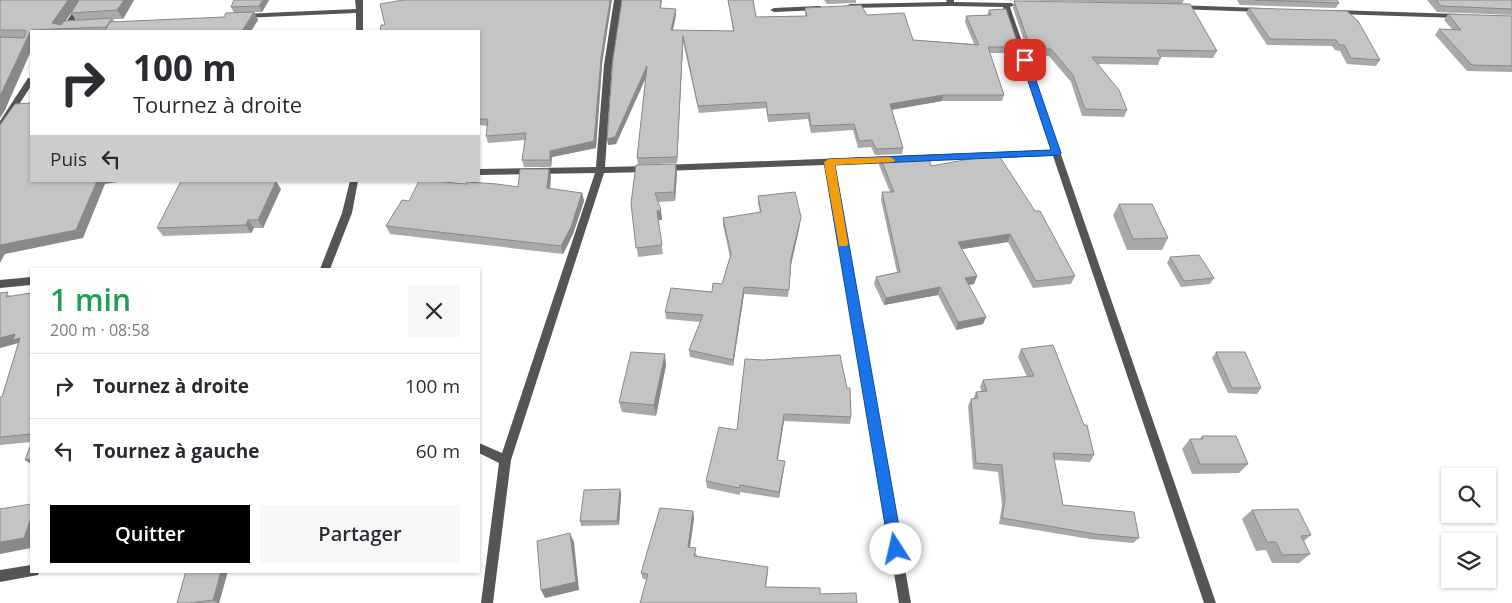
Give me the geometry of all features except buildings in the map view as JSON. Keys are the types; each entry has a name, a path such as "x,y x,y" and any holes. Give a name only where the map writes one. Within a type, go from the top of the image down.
{"street":[{"path":"65,28 85,0"},
{"path":"359,0 360,30"},
{"path":"487,603 505,460 600,171 608,65 618,0"},
{"path":"1203,0 1206,8"},
{"path":"838,7 950,2 1011,5 1056,153 1210,603"},
{"path":"774,10 828,7"},
{"path":"1168,7 1266,10"},
{"path":"233,17 360,11"},
{"path":"1325,12 1463,16"},
{"path":"65,28 77,25"},
{"path":"0,128 30,82"},
{"path":"480,172 600,171 1056,153"},
{"path":"829,162 905,603"},
{"path":"325,268 347,213 354,182"},
{"path":"0,284 30,281"},
{"path":"480,448 505,460"},
{"path":"0,576 30,572"}],"slow traffic":[{"path":"843,243 829,162 890,160"}],"route":[{"path":"896,549 829,162 1056,153 1025,60"}]}
